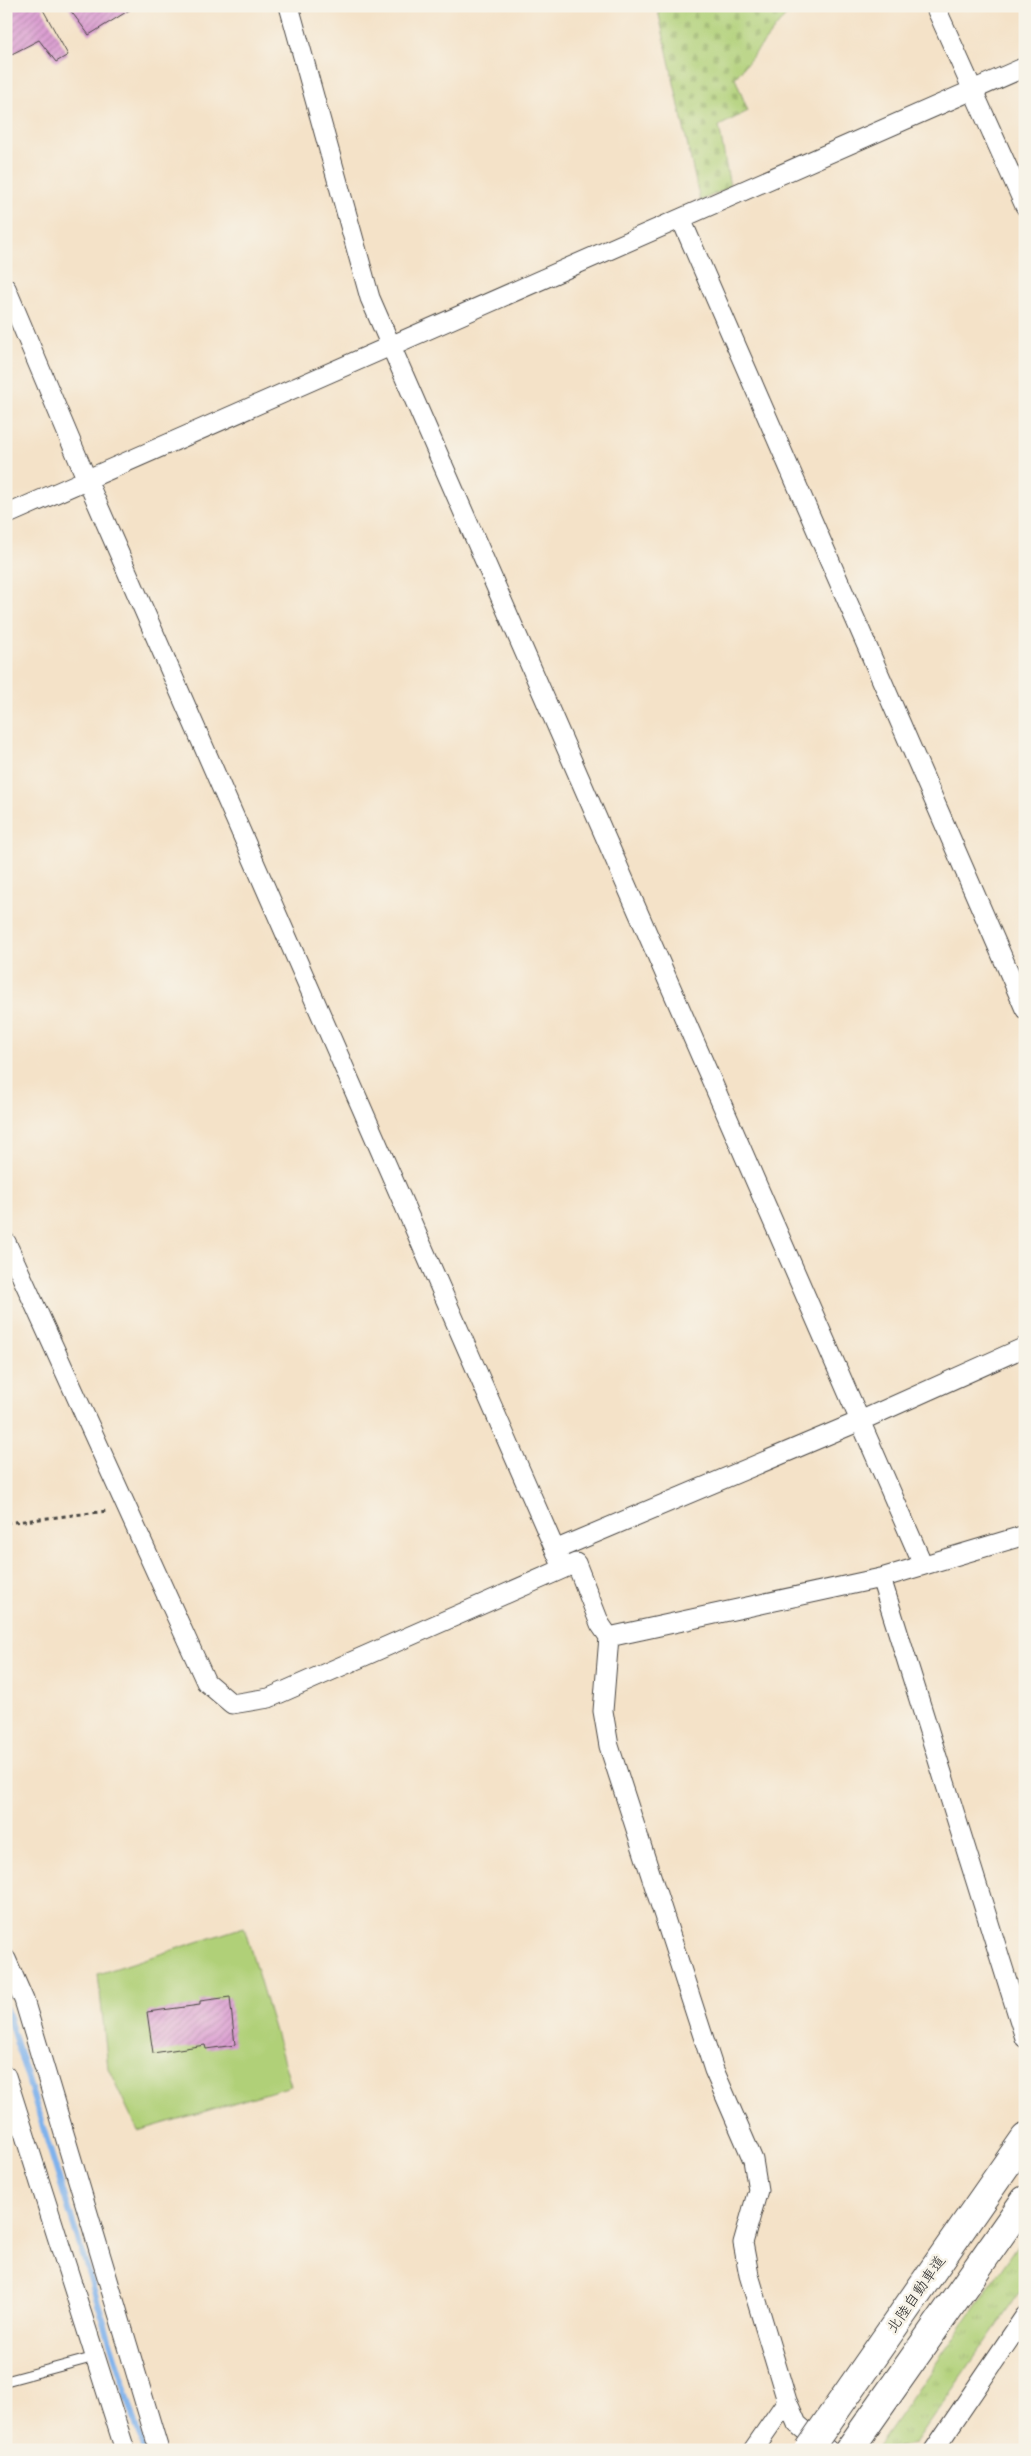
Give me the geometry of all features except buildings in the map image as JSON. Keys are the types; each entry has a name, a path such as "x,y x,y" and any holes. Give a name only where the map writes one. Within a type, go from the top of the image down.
{"highway":[{"name":"北陸自動車道","path":"808,2450 1025,2138"},
{"path":"854,2443 1025,2200"}],"street":[{"path":"289,6 370,298 923,1565"},
{"path":"935,6 1025,206"},
{"path":"6,515 392,347 1025,67"},
{"path":"680,219 1025,1009"},
{"path":"6,288 87,480 563,1568"},
{"path":"6,1242 206,1682 232,1704 268,1698 576,1563 600,1624 609,1636 603,1710 610,1746 714,2070 753,2160 758,2190 743,2243 749,2275 787,2401 797,2424 828,2450"},
{"path":"555,1550 860,1421 1025,1347"},
{"path":"609,1636 881,1578 1025,1535"},
{"path":"881,1578 1025,2038"},
{"path":"6,1959 24,2000 159,2450"},
{"path":"6,2076 125,2450"},
{"path":"934,2450 1025,2316"},
{"path":"752,2450 787,2401"}],"lane":[{"path":"6,2381 95,2357"}],"path":[{"path":"6,1523 126,1509"}],"green space":[{"path":"657,6 778,6 787,14 735,78 748,111 719,126 730,187 700,201"},
{"path":"244,1927 291,2086 138,2131 108,2068 98,1974"},
{"path":"1025,2235 1025,2285 915,2443 876,2450"}],"waterway":[{"path":"6,2009 144,2450"}]}
